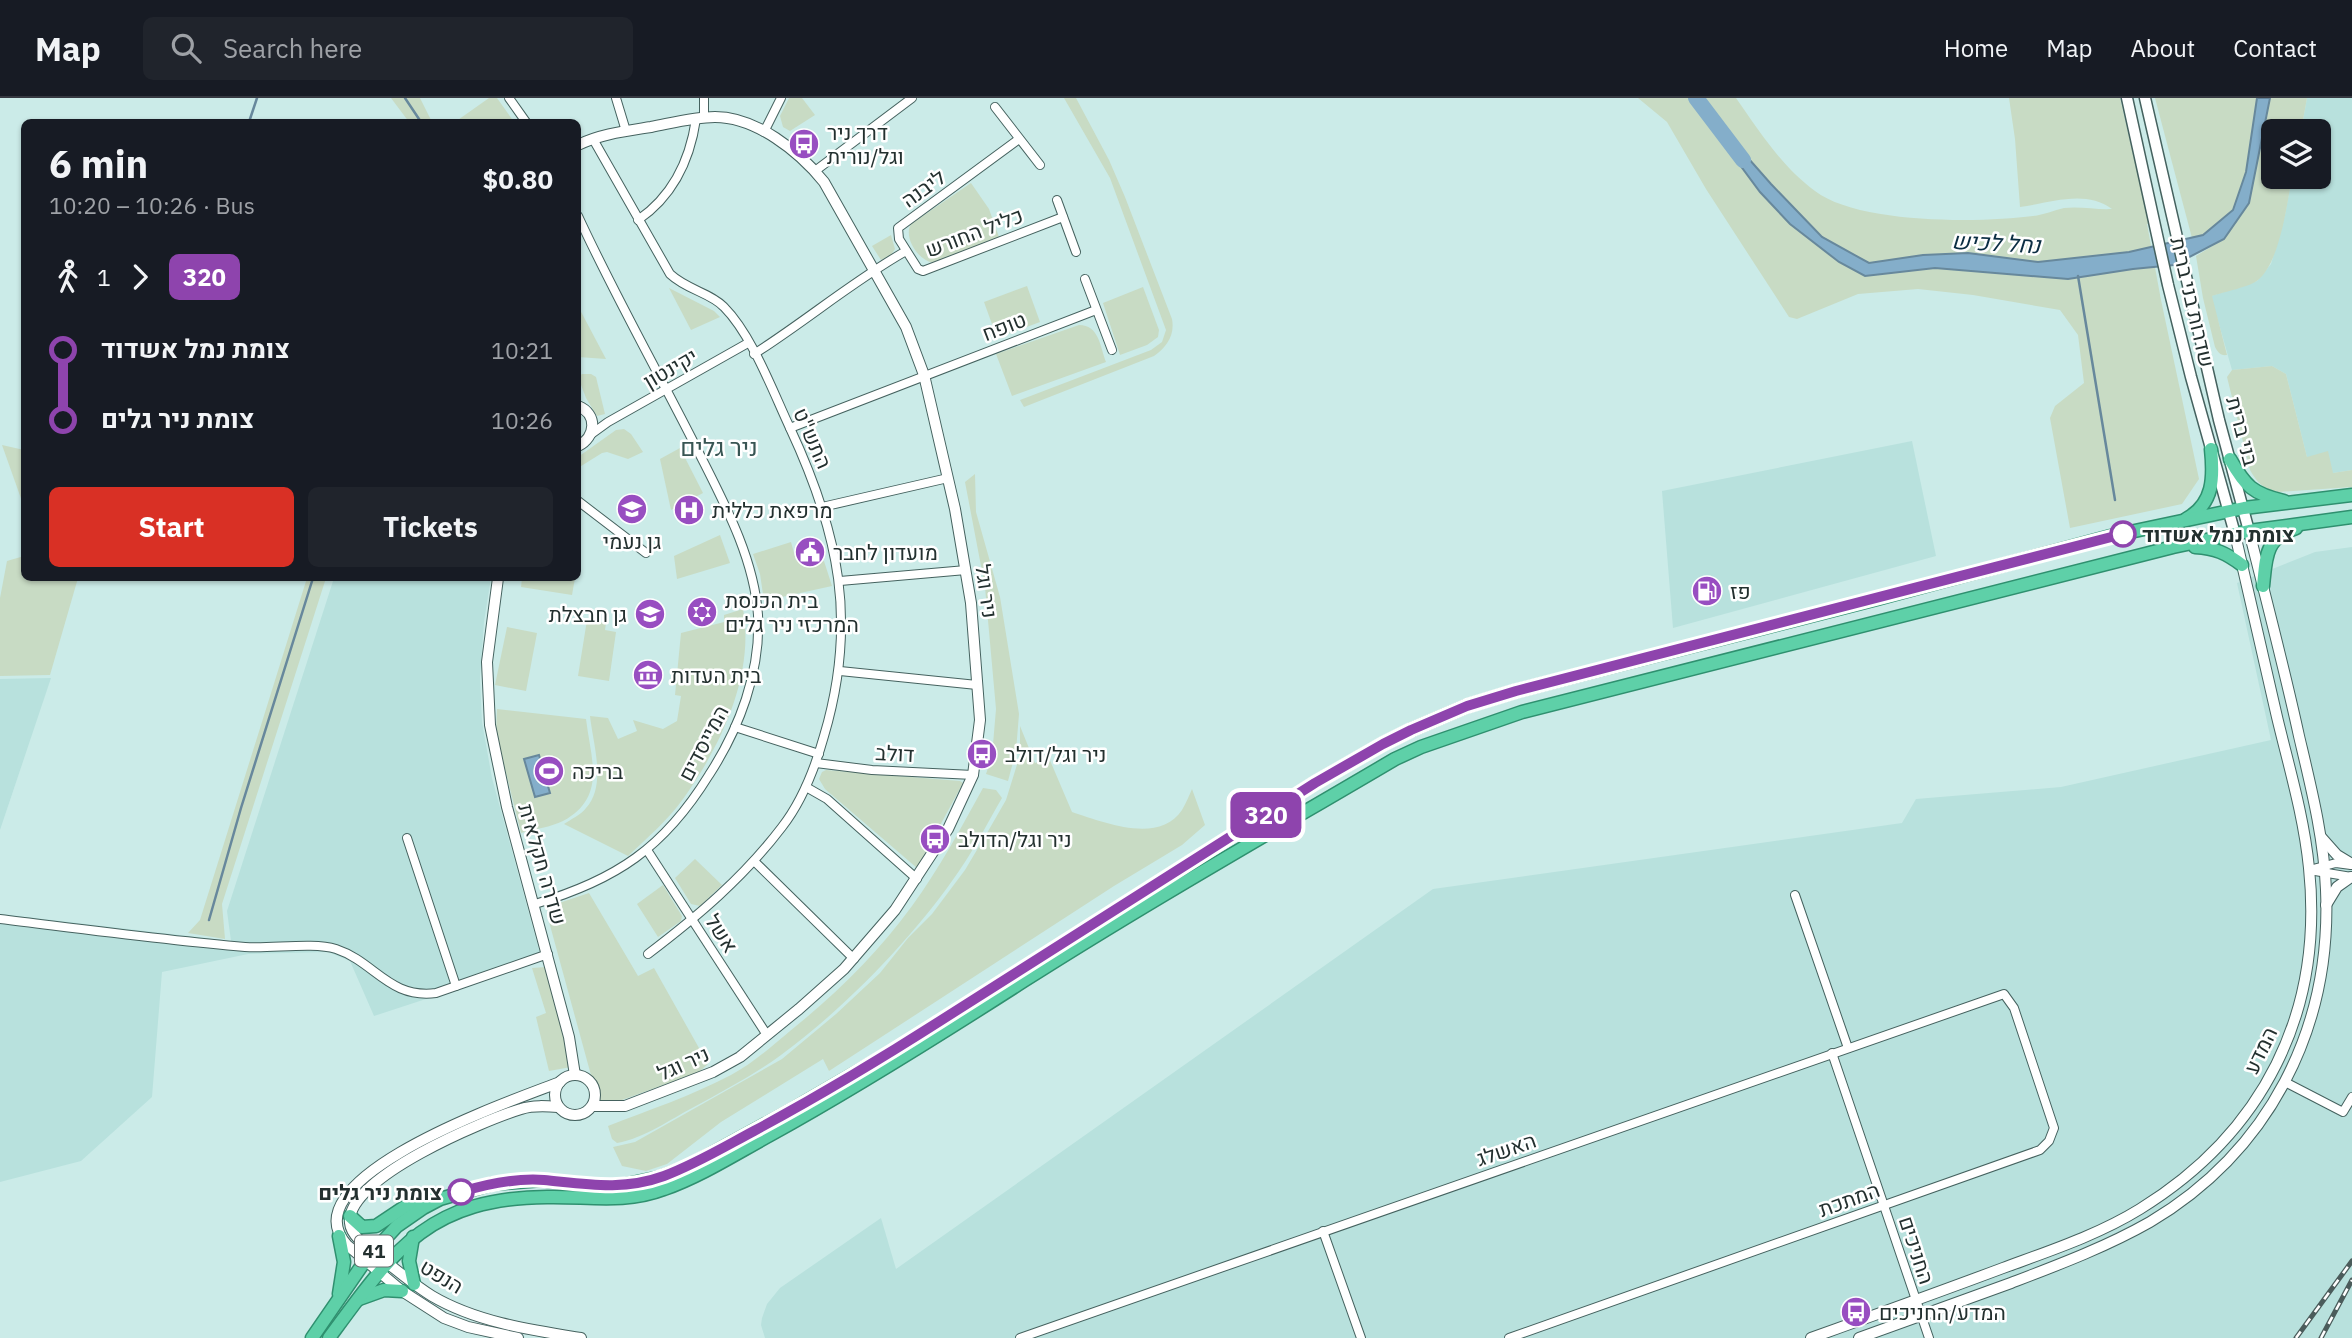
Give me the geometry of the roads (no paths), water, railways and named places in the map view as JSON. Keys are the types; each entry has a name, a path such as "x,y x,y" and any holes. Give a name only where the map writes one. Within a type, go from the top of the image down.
{"highway":[{"path":"2178,523 2194,515 2209,495 2213,481 2211,449"},
{"path":"2230,459 2242,480 2256,493 2291,502"},
{"name":"41","path":"312,1338 369,1256 397,1226 440,1199 492,1184 530,1180 595,1186 626,1185 661,1177 687,1167 900,1047 1315,783 1383,744 1467,706 2111,536 2244,508 2352,495"},
{"name":"41","path":"329,1338 383,1267 413,1237 441,1219 495,1201 551,1196 625,1198 664,1189 694,1177 853,1089 1240,850 1420,747 1522,712 2173,547 2249,531 2352,517"},
{"path":"2263,586 2266,554 2272,542 2291,530 2324,520"},
{"path":"2173,547 2218,550 2242,565"},
{"path":"350,1216 362,1227 376,1226 412,1202 461,1192"},
{"path":"337,1303 344,1262 339,1236"},
{"path":"356,1301 384,1290 408,1287 413,1237"}],"main road":[{"name":"שדרות בני ברית","path":"2127,98 2168,285 2211,449"},
{"name":"שדרות בני ברית","path":"2145,98 2186,281"},
{"name":"בני ברית","path":"2186,281 2244,508"},
{"name":"בני ברית","path":"2211,449 2229,512"},
{"path":"2244,508 2249,531"},
{"name":"המדע","path":"2229,512 2235,534"}],"street":[{"path":"509,98 524,119"},
{"path":"616,98 626,131"},
{"path":"638,220 665,197 683,167 690,153 704,98"},
{"path":"764,132 781,98"},
{"path":"815,171 912,98"},
{"path":"995,107 1040,165"},
{"name":"ניר וגל","path":"581,144 626,131 700,118 724,118 764,132 794,152 815,171 835,200 906,327 924,375 966,570 973,621 980,733 973,775 948,829 881,929 854,959 740,1057 688,1083 625,1106 593,1106"},
{"name":"התש\"ט","path":"593,139 670,274 687,287 717,300 724,306 748,343 805,459 822,507 840,581 843,634 840,671 835,699 806,787 783,826 754,861 692,920 648,954"},
{"name":"ליבנה","path":"906,251 899,239 898,228 1019,139"},
{"path":"1057,200 1076,252"},
{"name":"כליל החורש","path":"906,251 918,269 929,270 1063,217"},
{"name":"המייסדים","path":"535,904 570,894 611,875 647,850 702,787 735,727 753,670 758,617 748,565 726,509 581,222"},
{"path":"754,354 874,270 906,251"},
{"path":"1085,279 1111,350"},
{"name":"טופח","path":"790,428 1096,310"},
{"name":"יקינטון","path":"590,435 608,422 748,343"},
{"path":"581,408 600,423 608,422"},
{"path":"581,443 590,435 593,424 591,417"},
{"path":"822,507 948,478"},
{"path":"581,503 646,553"},
{"name":"המדע","path":"1858,1338 2090,1252 2160,1215 2209,1180 2230,1160 2247,1140 2285,1082 2306,1034 2317,999 2323,962 2326,905 2324,869 2305,759 2249,531"},
{"name":"המדע","path":"1811,1338 2103,1229 2137,1211 2165,1193 2215,1152 2256,1100 2278,1062 2293,1026 2307,963 2310,930 2309,870 2300,812 2235,534"},
{"path":"840,581 966,570"},
{"name":"שדרה חקלאית","path":"498,581 487,662 489,724 507,807 569,1037 575,1075"},
{"path":"840,671 977,685"},
{"name":"דולב","path":"735,727 817,759 872,770 973,775"},
{"path":"806,787 827,800 917,879"},
{"path":"2320,836 2337,855 2352,864"},
{"path":"407,838 456,986"},
{"name":"אשל","path":"647,850 767,1035"},
{"path":"754,861 854,959"},
{"path":"2309,870 2352,864"},
{"path":"2324,869 2351,877"},
{"path":"2326,905 2337,887 2351,877"},
{"path":"1795,895 1849,1048"},
{"path":"0,919 231,946 324,947 347,955 411,994 436,993 548,954"},
{"name":"האשלג","path":"1020,1338 2004,994"},
{"name":"המתכת","path":"1509,1338 2040,1150 2049,1141 2054,1128 2014,1008 2004,994"},
{"name":"החניכים","path":"1832,1054 1929,1338"},
{"path":"339,1236 337,1218 345,1199 390,1158 425,1137 575,1075 591,1083 595,1094 593,1106 588,1111 576,1116 569,1115 558,1107 523,1108 441,1142 403,1163 360,1197 350,1216"},
{"path":"558,1107 555,1094 560,1082"},
{"path":"2285,1082 2343,1112 2352,1097"},
{"path":"519,1097 523,1108"},
{"name":"הנפט","path":"350,1216 352,1230 369,1256"},
{"path":"1323,1231 1361,1338"},
{"name":"הנפט","path":"339,1236 369,1256 444,1318 468,1327 519,1338"},
{"name":"הנפט","path":"408,1287 473,1314 580,1338"}],"waterway":[{"path":"250,119 257,98"},
{"path":"405,98 419,119"},
{"name":"נחל לכיש","path":"1696,98 1743,160"},
{"path":"2078,276 2115,500"},
{"path":"209,920 312,581"}],"railway":[{"path":"2296,1338 2352,1261"},
{"path":"2321,1338 2352,1280"}],"place":[{"name":"דרך ניר וגל/נורית","path":"804,144"},
{"name":"גן נעמי","path":"632,509"},
{"name":"מרפאת כללית","path":"689,510"},
{"name":"צומת נמל אשדוד","path":"2123,534"},
{"name":"מועדון לחבר","path":"810,552"},
{"name":"פז","path":"1707,591"},
{"name":"בית הכנסת המרכזי ניר גלים","path":"702,612"},
{"name":"גן חבצלת","path":"650,614"},
{"name":"בית העדות","path":"648,675"},
{"name":"ניר וגל/דולב","path":"982,754"},
{"name":"בריכה","path":"549,771"},
{"name":"ניר וגל/הדולב","path":"935,839"},
{"name":"צומת ניר גלים","path":"461,1192"},
{"name":"המדע/החניכים","path":"1856,1312"}],"district":[{"name":"ניר גלים","path":"719,447"}]}
